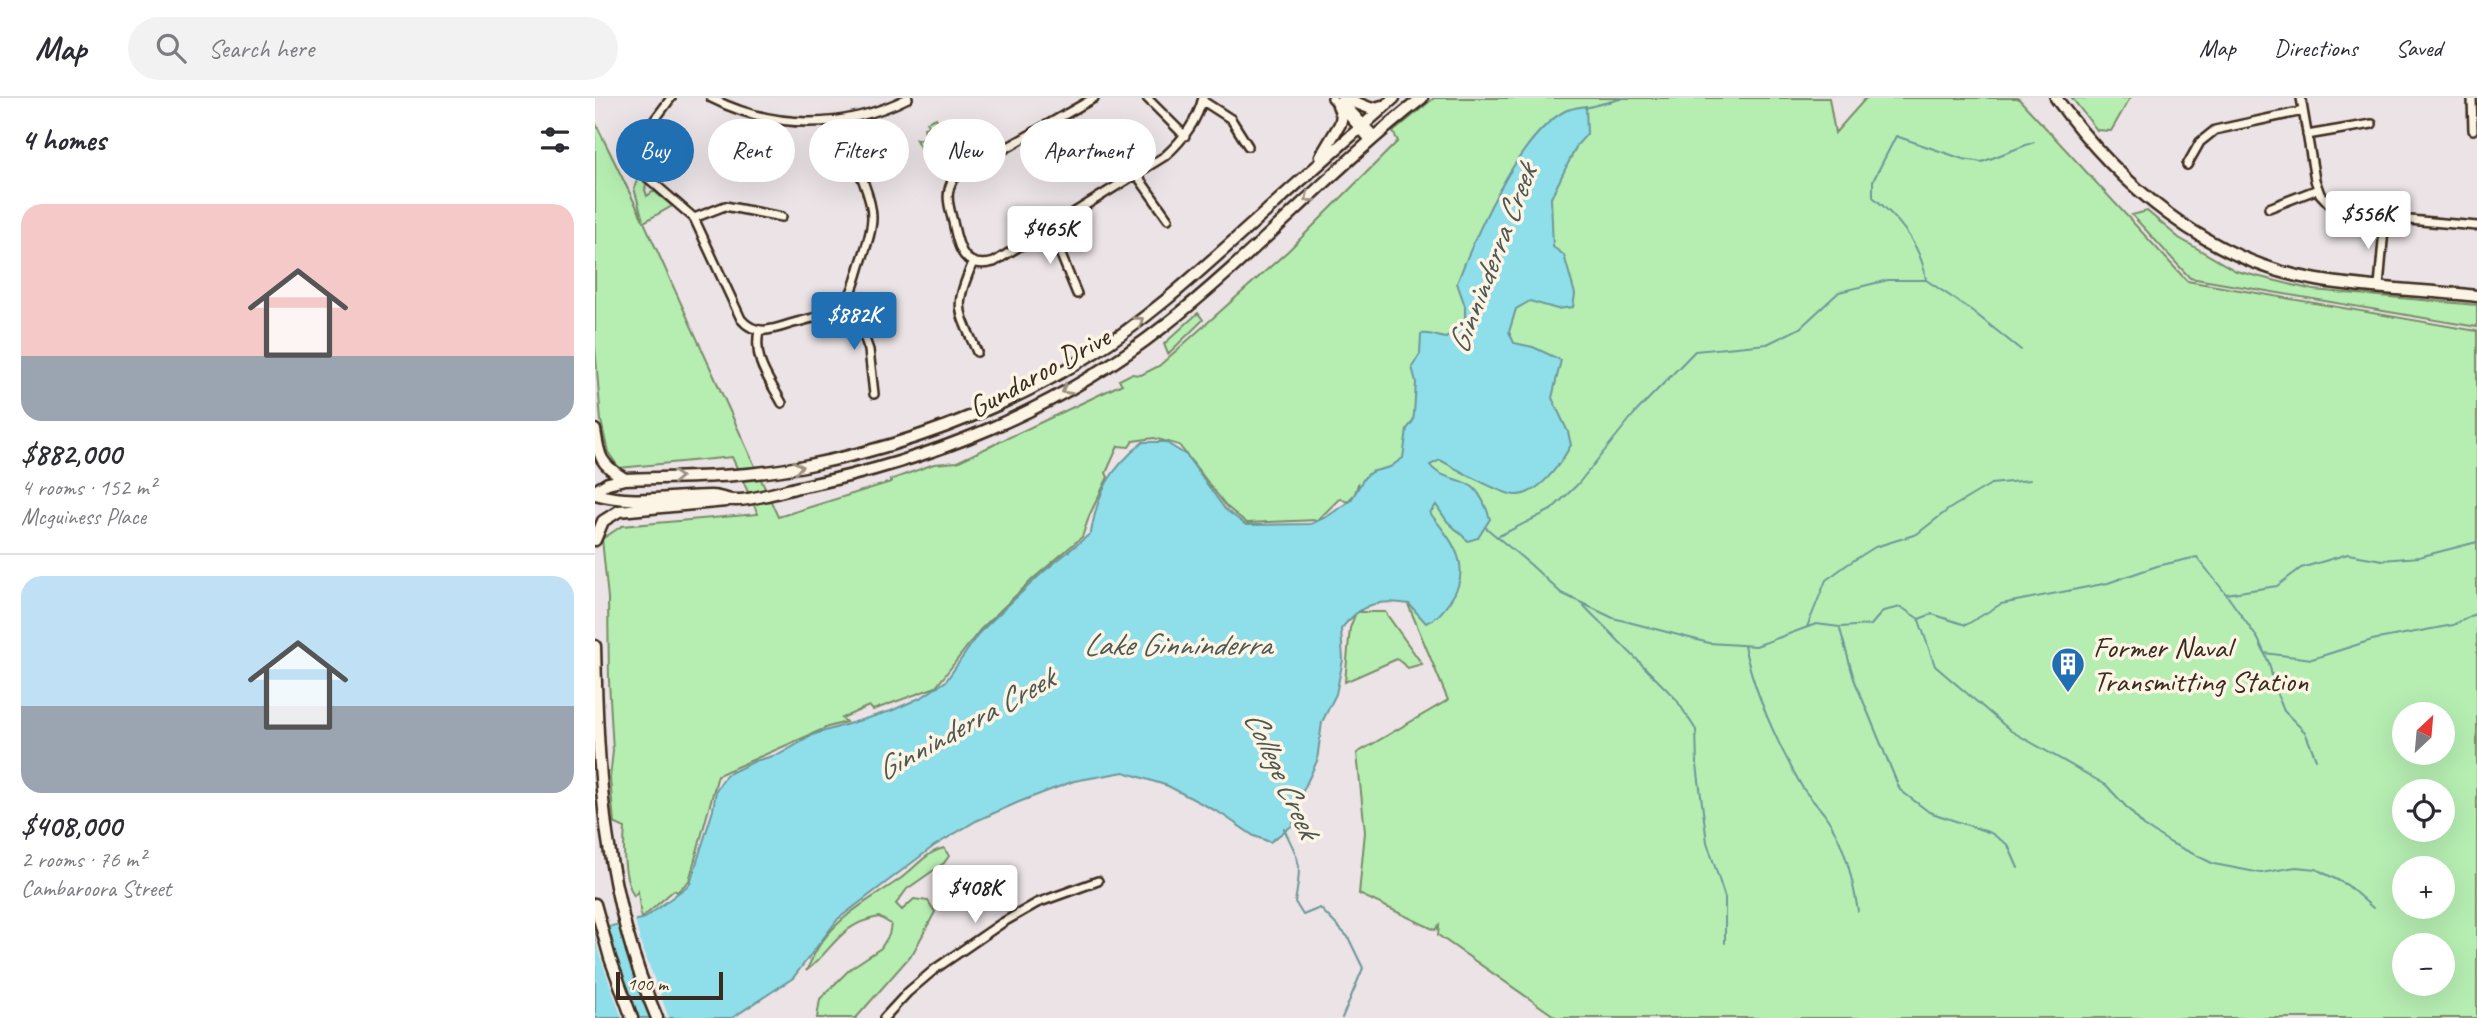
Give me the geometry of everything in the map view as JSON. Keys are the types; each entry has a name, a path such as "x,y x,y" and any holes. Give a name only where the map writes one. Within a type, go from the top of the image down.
{"main road":[{"name":"Gundaroo Drive","path":"1390,102 1154,310 1094,353 1005,402 925,435 801,467 730,475 625,479 601,486 595,493 622,500 713,495 737,500 856,475 918,457 999,425 1057,396 1164,326 1422,98"},
{"path":"2056,98 2078,129 2113,167 2153,202 2195,234 2243,258 2316,280 2477,296"},
{"path":"1311,170 1331,143 1340,124 1342,116 1338,100 1372,109 1390,102"},
{"path":"595,430 600,457 605,465 625,479"},
{"path":"595,540 603,521 610,515 628,509 737,500"},
{"path":"595,646 604,827 618,899 642,982 657,1018"},
{"path":"595,905 632,1018"}],"street":[{"path":"671,98 638,142 635,160 641,172 694,218 741,319 750,328 771,330 828,313 841,306 852,292 870,231 872,213 863,182"},
{"path":"711,98 762,117 809,122"},
{"path":"846,119 873,113 907,98"},
{"path":"1094,98 961,173 951,182 947,198 959,247 973,262 994,262 1123,182"},
{"path":"1147,98 1185,136"},
{"path":"2301,98 2318,189 2327,203 2342,212 2477,226"},
{"path":"2472,98 2473,130"},
{"path":"1156,162 1185,136 1203,99 1231,119 1248,146"},
{"path":"1338,100 1374,139"},
{"path":"2187,165 2200,142 2215,131 2303,111"},
{"path":"2308,135 2372,124"},
{"path":"1142,182 1168,219"},
{"path":"2269,208 2318,189"},
{"path":"694,218 725,206 782,217"},
{"path":"2379,286 2385,218"},
{"path":"1049,228 1077,294"},
{"path":"973,262 958,302 960,314 977,352"},
{"path":"841,306 865,339 874,394"},
{"path":"758,330 758,361 782,403"},
{"path":"884,1018 927,976 1002,923 1037,903 1098,881"}],"green space":[{"path":"1434,98 1829,98 1835,133 1866,98 2018,98 2187,281 2477,331 2477,1018 1557,1018 1438,935 1439,925 1435,930 1359,894 1365,832 1357,753 1448,700 1358,484 1355,494 1347,502 1340,498 1318,520 1247,523 1227,507 1179,445 1154,438 1133,441 1129,447 1118,446 1106,473 1108,477 1082,537 980,630 936,687 873,710 869,706 842,718 846,722 828,727 718,775 689,881 677,892 674,890 641,919 638,891 634,896 626,872 625,828 614,823 610,778 613,751 608,598 602,539 622,526 758,514 732,457 619,468 608,452 601,421 595,345 595,122 616,165 616,182 624,182 643,220 634,188 636,182 646,184 647,196 654,191 672,206 644,222 778,517 891,482 890,480 934,464 957,462 1122,384 1119,380 1131,374 1141,375 1159,366 1288,251 1398,141 1393,132"},
{"path":"2072,98 2130,98 2111,131 2097,130"},
{"path":"915,138 923,138 921,149"},
{"path":"2147,211 2179,238 2236,271 2313,290 2477,305 2477,327 2190,278 2132,215"},
{"path":"1198,313 1203,320 1168,354 1164,344"},
{"path":"1356,612 1385,612 1422,664 1408,668 1397,659 1345,682 1350,628"},
{"path":"944,848 949,856 944,863 907,889 896,904 902,910 914,899 928,901 935,912 913,953 856,1018 817,1018 820,999 851,968 881,948 889,935 891,924 879,917 855,925 838,938 806,971 821,943 848,915 900,879 926,857"}],"water":[{"name":"Lake Ginninderra","path":"1586,106 1587,134 1577,145 1551,198 1553,247 1564,255 1575,294 1573,307 1557,309 1530,301 1516,309 1509,332 1514,343 1533,347 1561,360 1552,398 1571,445 1548,477 1524,494 1515,495 1499,490 1440,460 1430,465 1440,473 1474,488 1490,519 1478,538 1468,541 1447,521 1436,505 1430,513 1452,543 1460,565 1457,588 1445,608 1434,619 1426,623 1409,604 1388,602 1363,609 1341,629 1343,660 1336,694 1322,722 1317,761 1303,791 1293,825 1270,842 1254,836 1220,813 1168,786 1124,772 1074,781 976,821 934,846 838,919 793,978 732,1018 595,1018 595,930 645,918 690,884 713,810 716,790 726,775 755,761 780,754 815,734 891,711 922,697 946,681 980,632 1042,573 1091,533 1097,505 1107,482 1122,462 1143,442 1165,442 1186,455 1225,509 1246,525 1311,524 1351,500 1364,478 1371,472 1390,467 1403,458 1407,429 1413,421 1416,382 1412,367 1420,354 1421,334 1446,338 1465,320 1465,306 1457,283 1487,214 1515,163 1548,124 1565,111"}],"pier":[{"path":"634,917 641,944 669,1018 649,1018 641,996 617,921"},
{"path":"608,923 639,1018 622,1018 600,956 595,927"}],"waterway":[{"name":"Ginninderra Creek","path":"1585,108 1624,98"},
{"path":"1926,280 1914,244 1891,214 1873,197 1873,181 1896,136 1963,159 1982,162 2034,142"},
{"path":"1497,537 1551,510 1578,484 1634,414 1695,351 1767,344 1800,328 1839,292 1888,280 1926,280 1971,310 2021,350"},
{"path":"1807,627 1826,580 1848,564 1875,547 1917,534 1949,509 1991,484 2030,480"},
{"path":"1485,527 1561,593 1613,618 1709,643 1756,646 1816,624 1840,627 1871,625 1883,611 1901,607 1919,619 1932,614 1966,625 2001,604 2108,583 2157,566 2197,557 2226,594 2277,586 2301,568 2348,554 2382,560 2419,557 2477,542"},
{"path":"2226,594 2258,639 2269,663 2284,711 2305,732 2316,759"},
{"path":"1584,606 1676,699 1696,730 1697,765 1707,842 1725,898 1725,943"},
{"path":"2264,653 2312,659 2372,640 2453,625 2477,613"},
{"path":"1919,620 1935,666 2011,731 2106,785 2144,826 2214,864 2261,873 2296,867 2316,869 2347,885 2373,908"},
{"path":"1840,629 1854,679 1900,790 1929,812 1991,833 2008,845 2018,868"},
{"path":"1744,646 1761,700 1784,752 1803,789 1825,815 1838,837 1850,873 1858,911"},
{"name":"College Creek","path":"1284,829 1299,864 1295,902 1303,915 1320,908 1348,937 1363,968 1342,1018"}],"place":[{"name":"Former Naval Transmitting Station","path":"2068,694"}]}
